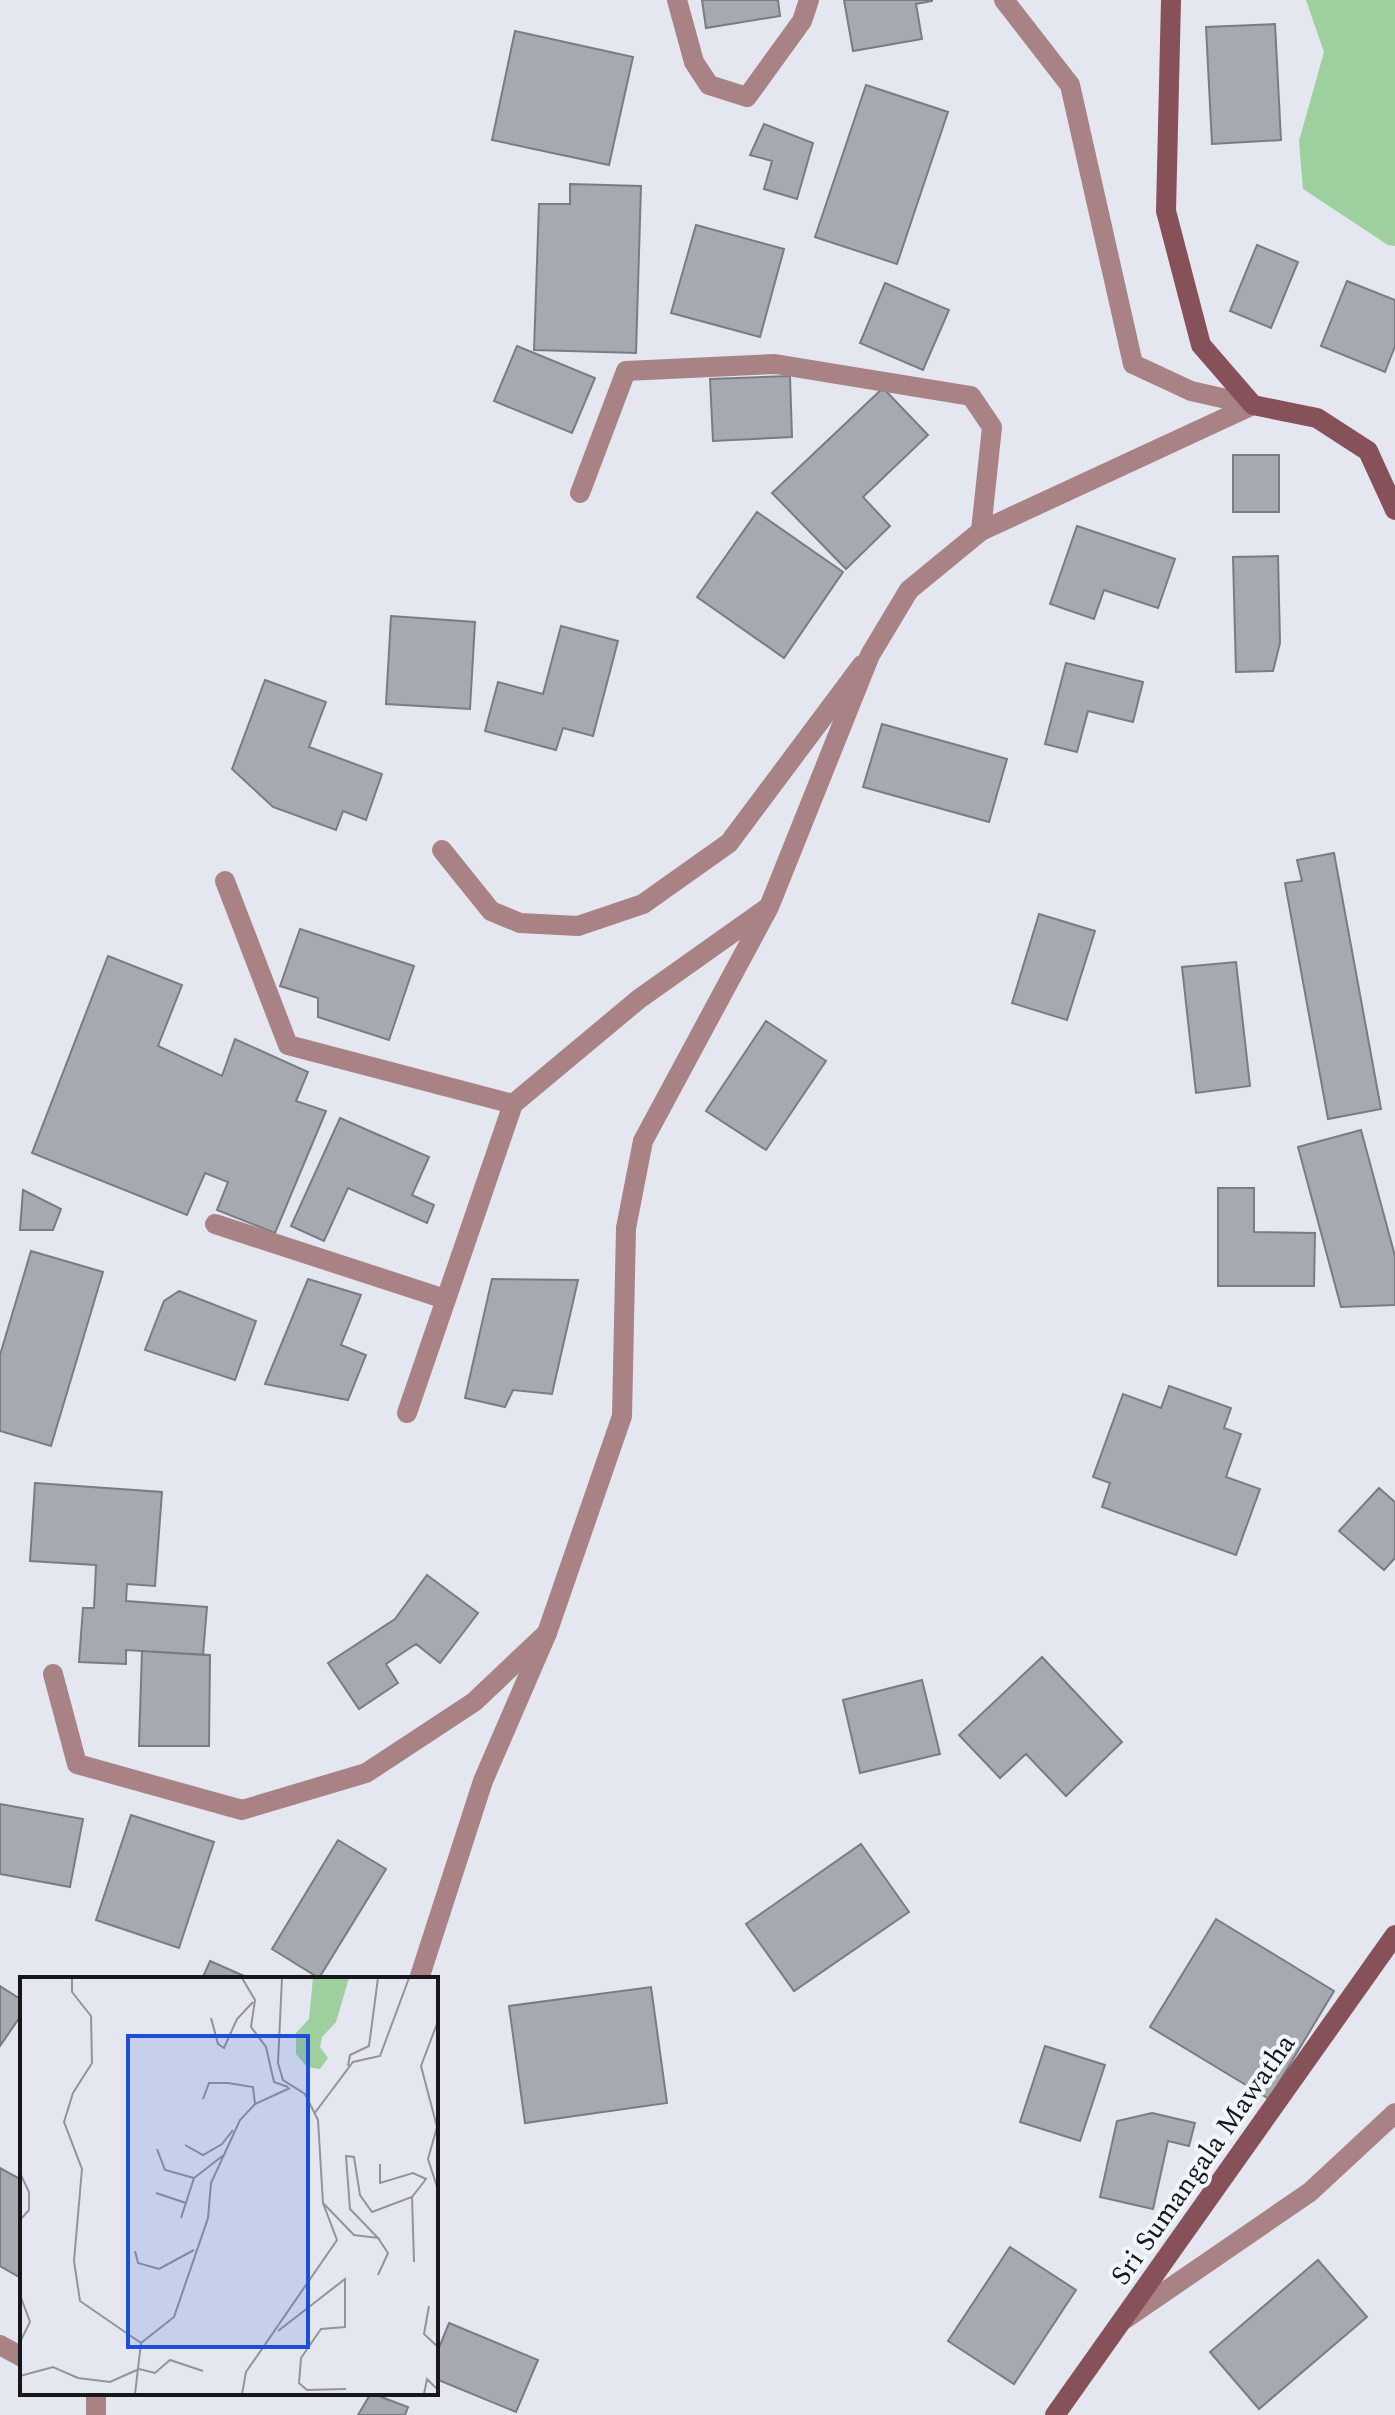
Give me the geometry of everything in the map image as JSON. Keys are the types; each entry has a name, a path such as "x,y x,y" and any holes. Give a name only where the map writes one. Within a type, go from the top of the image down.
{"street":[{"path":"677,0 694,62 709,85 747,97 802,21 809,0"},
{"path":"1004,0 1070,85 1133,364 1191,391 1317,418 1368,451 1395,510"},
{"path":"1171,0 1166,211 1201,345 1253,405"},
{"path":"580,493 626,371 775,364 971,396 992,427 981,531"},
{"path":"442,850 491,911 520,923 578,926 643,904 729,843 870,655 909,590 981,531 1253,405"},
{"path":"420,1977 483,1781 547,1633 622,1416 626,1228 643,1141 769,907 870,655"},
{"path":"225,881 288,1045 513,1104"},
{"path":"407,1413 513,1104 639,999 769,907"},
{"path":"215,1224 445,1299"},
{"path":"53,1674 77,1764 242,1810 366,1773 474,1702 547,1633"},
{"name":"Sri Sumangala Mawatha","path":"1055,2415 1395,1935"},
{"path":"1122,2321 1310,2192 1395,2113"},
{"path":"0,2345 20,2356"}],"green space":[{"path":"1306,0 1395,0 1395,246 1388,245 1303,189 1299,141 1324,52"}],"building":[{"path":"702,0 778,0 780,16 706,28"},
{"path":"844,0 932,1 916,4 922,39 853,51"},
{"path":"1275,24 1281,140 1212,144 1206,27"},
{"path":"515,31 633,57 609,165 492,140"},
{"path":"866,85 948,112 897,264 815,237"},
{"path":"764,124 813,143 797,199 764,189 772,161 750,155"},
{"path":"570,184 641,186 636,353 534,350 539,204 570,204"},
{"path":"696,225 784,249 760,337 671,313"},
{"path":"1257,245 1298,262 1271,328 1230,311"},
{"path":"1347,281 1395,300 1395,346 1385,372 1321,346"},
{"path":"885,283 949,310 923,370 860,343"},
{"path":"517,346 595,378 572,433 494,401"},
{"path":"790,376 792,437 713,441 710,379"},
{"path":"883,388 928,435 863,497 890,526 846,569 772,493"},
{"path":"1233,455 1279,455 1279,512 1233,512"},
{"path":"757,512 843,572 784,658 697,597"},
{"path":"1077,526 1175,559 1158,608 1104,590 1094,619 1050,604"},
{"path":"1278,556 1280,643 1273,671 1236,672 1233,557"},
{"path":"391,616 475,622 470,709 386,704"},
{"path":"561,626 618,641 593,736 563,728 556,750 485,731 498,682 543,694"},
{"path":"1066,663 1143,682 1133,722 1088,711 1077,752 1045,744"},
{"path":"265,680 326,702 309,747 382,774 366,820 343,811 336,830 273,807 232,769"},
{"path":"882,724 1007,759 989,822 863,787"},
{"path":"1334,853 1381,1109 1328,1119 1285,883 1302,881 1297,860"},
{"path":"1039,914 1095,931 1067,1020 1012,1003"},
{"path":"300,929 414,966 389,1040 318,1017 318,998 280,986"},
{"path":"108,956 182,985 158,1046 222,1076 235,1039 308,1072 296,1101 326,1111 275,1233 217,1210 228,1182 205,1173 187,1215 32,1153"},
{"path":"1236,962 1250,1086 1196,1093 1182,967"},
{"path":"766,1021 826,1061 766,1150 706,1111"},
{"path":"340,1118 429,1157 412,1195 434,1205 427,1223 348,1188 324,1241 291,1226"},
{"path":"1361,1130 1395,1256 1395,1305 1341,1307 1298,1147"},
{"path":"1218,1188 1254,1188 1254,1232 1315,1233 1314,1286 1218,1286"},
{"path":"23,1190 61,1209 53,1230 20,1230"},
{"path":"31,1251 103,1272 51,1446 0,1431 0,1355"},
{"path":"308,1279 361,1295 341,1345 366,1355 348,1400 265,1384"},
{"path":"492,1279 578,1280 552,1394 513,1390 505,1407 465,1398"},
{"path":"179,1291 256,1321 235,1380 145,1350 164,1301"},
{"path":"1169,1386 1231,1408 1224,1428 1241,1434 1226,1477 1260,1489 1236,1555 1102,1507 1110,1483 1093,1477 1123,1394 1161,1408"},
{"path":"35,1483 162,1492 155,1586 127,1584 126,1601 207,1607 203,1655 126,1650 126,1664 79,1662 83,1608 94,1608 96,1565 30,1561"},
{"path":"1379,1488 1395,1502 1395,1558 1384,1570 1339,1531"},
{"path":"427,1575 478,1613 440,1663 416,1644 386,1664 398,1683 359,1709 328,1663 395,1619"},
{"path":"142,1651 210,1655 209,1746 139,1746"},
{"path":"1042,1657 1122,1742 1066,1796 1026,1754 1000,1778 959,1735"},
{"path":"922,1680 940,1754 860,1773 843,1700"},
{"path":"0,1804 83,1819 70,1887 0,1874"},
{"path":"131,1815 214,1842 179,1948 96,1920"},
{"path":"338,1840 386,1869 320,1977 272,1949"},
{"path":"861,1844 909,1912 794,1991 746,1924"},
{"path":"1216,1919 1334,1991 1269,2099 1150,2027"},
{"path":"210,1961 246,1977 203,1977"},
{"path":"0,1986 20,1999 20,2017 0,2046"},
{"path":"651,1987 667,2103 525,2123 509,2006"},
{"path":"1045,2046 1105,2065 1080,2141 1020,2122"},
{"path":"1152,2113 1195,2123 1189,2146 1168,2141 1153,2209 1100,2197 1117,2121"},
{"path":"0,2168 20,2179 20,2277 0,2266"},
{"path":"1010,2247 1076,2290 1014,2384 948,2341"},
{"path":"1318,2260 1367,2317 1259,2409 1210,2352"},
{"path":"449,2323 538,2360 516,2412 438,2380 438,2350"},
{"path":"370,2395 408,2407 405,2415 358,2415"}]}
